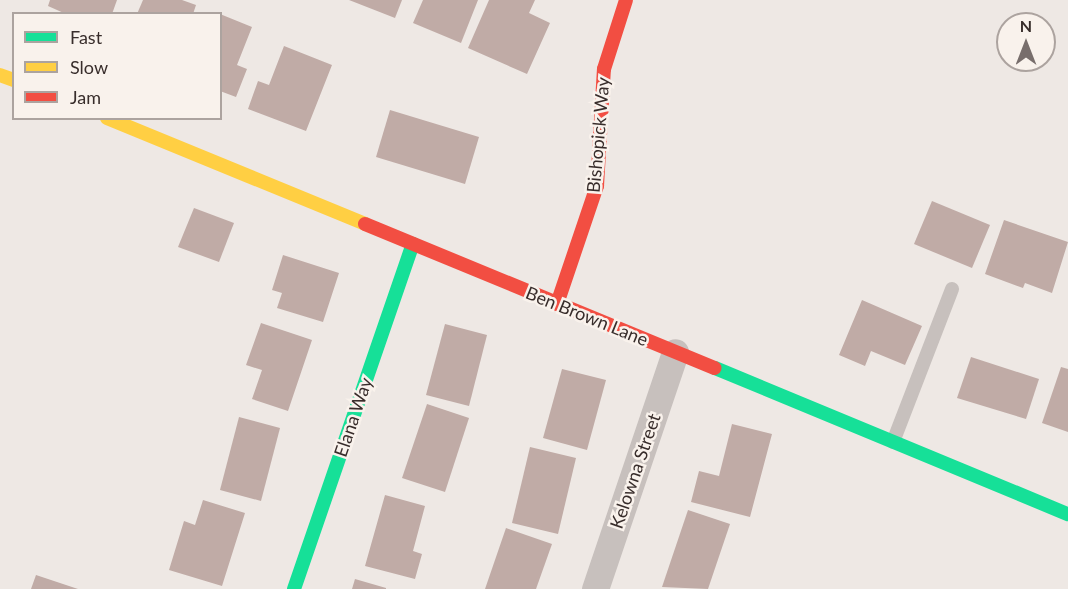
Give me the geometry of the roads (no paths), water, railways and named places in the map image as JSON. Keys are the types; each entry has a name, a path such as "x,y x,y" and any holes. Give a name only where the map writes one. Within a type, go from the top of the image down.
{"street":[{"name":"Bishopick Way","path":"557,304 597,186 603,69 627,0"},
{"name":"Ben Brown Lane","path":"112,120 1068,514"},
{"name":"Elana Way","path":"294,589 412,244"},
{"name":"Kelowna Street","path":"595,589 675,352"}],"lane":[{"path":"893,442 952,289"}]}
